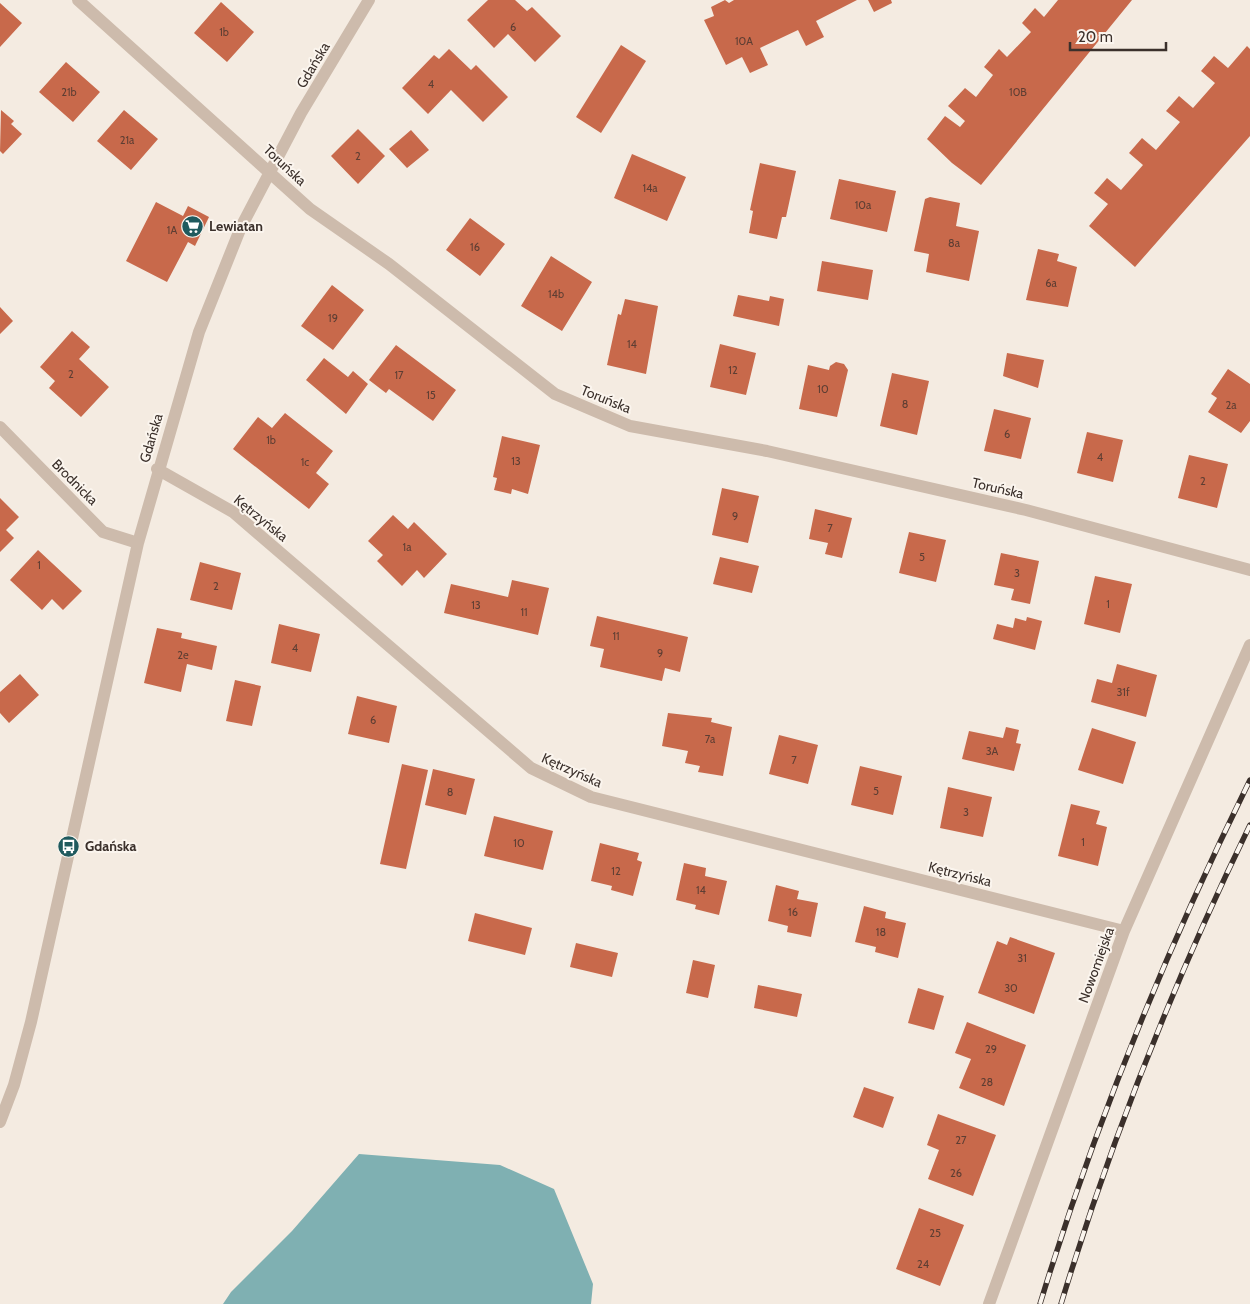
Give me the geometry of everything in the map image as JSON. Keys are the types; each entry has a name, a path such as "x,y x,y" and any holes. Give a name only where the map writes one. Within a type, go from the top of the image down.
{"street":[{"name":"Toruńska","path":"78,0 310,209 389,264 555,394 630,426 767,451 1026,510 1250,570"},
{"name":"Gdańska","path":"0,1122 14,1085 31,1022 138,543 199,332 241,227 301,113 369,0"},
{"name":"Brodnicka","path":"0,427 103,532 138,543"},
{"name":"Kętrzyńska","path":"158,469 233,512 531,768 591,797 1124,931"},
{"name":"Nowomiejska","path":"989,1304 1124,931 1250,645"}],"water":[{"path":"359,1154 500,1165 554,1189 593,1284 591,1304 223,1304 231,1292 292,1231"}],"building":[{"path":"488,0 515,0 527,11 532,7 561,36 535,62 508,34 494,48 467,20"},
{"path":"725,0 729,3 734,0 857,0 816,21 824,37 806,46 798,30 760,48 768,65 750,73 742,57 726,65 704,20 714,16 711,7"},
{"path":"868,0 891,0 892,3 874,12"},
{"path":"1058,0 1132,0 981,185 952,163 927,139 945,116 960,127 965,121 948,106 965,88 976,97 993,75 984,67 999,49 1007,57 1031,32 1022,23 1035,8 1044,17"},
{"path":"221,2 254,32 227,62 194,33"},
{"path":"0,3 22,23 0,47"},
{"path":"621,45 646,61 601,133 576,117"},
{"path":"1247,46 1250,49 1250,136 1135,267 1089,226 1108,204 1094,193 1107,178 1121,190 1143,165 1129,153 1142,138 1156,150 1180,122 1166,111 1179,96 1193,108 1215,83 1201,71 1214,56 1228,68"},
{"path":"449,49 471,70 476,65 508,97 483,122 451,90 428,114 402,88 434,55 439,59"},
{"path":"66,62 100,92 73,122 39,92"},
{"path":"1,110 14,121 11,124 22,134 3,154 0,151"},
{"path":"124,110 158,139 131,170 97,141"},
{"path":"358,129 385,156 358,184 331,156"},
{"path":"411,130 429,150 407,168 389,149"},
{"path":"632,154 686,177 667,221 614,198"},
{"path":"760,163 796,171 786,217 782,217 777,239 749,233 753,211 750,210"},
{"path":"839,179 896,191 887,232 830,219"},
{"path":"930,197 960,203 956,226 979,231 969,281 926,272 929,254 914,251 925,199"},
{"path":"156,202 183,216 188,206 209,217 195,246 188,242 167,282 126,261"},
{"path":"470,218 505,244 480,276 446,250"},
{"path":"1038,249 1059,254 1057,261 1077,267 1068,307 1026,300"},
{"path":"551,256 592,282 562,331 521,306"},
{"path":"822,261 873,270 868,300 817,291"},
{"path":"332,285 364,310 333,350 301,326"},
{"path":"738,295 769,301 770,296 784,299 779,326 733,316"},
{"path":"625,299 658,306 646,374 607,365 618,314 621,315"},
{"path":"0,307 13,321 0,334"},
{"path":"72,331 90,347 79,359 109,387 81,417 49,388 55,381 40,367"},
{"path":"720,344 756,353 746,395 710,387"},
{"path":"396,345 456,390 433,421 389,389 386,393 369,380"},
{"path":"1007,353 1044,360 1038,388 1003,376"},
{"path":"324,358 348,377 353,371 368,384 346,414 306,380"},
{"path":"836,362 844,364 848,370 837,417 799,409 808,365 829,370 830,366"},
{"path":"1228,369 1250,384 1250,421 1241,433 1208,412 1217,398 1211,394"},
{"path":"892,373 929,381 917,435 880,426"},
{"path":"994,409 1031,418 1021,459 984,451"},
{"path":"285,413 333,451 316,473 329,484 309,509 233,449 258,417 272,428"},
{"path":"1087,432 1123,440 1113,482 1077,473"},
{"path":"502,436 540,445 528,494 512,489 511,494 494,490 497,478 493,477"},
{"path":"1189,455 1228,464 1217,508 1178,498"},
{"path":"722,488 759,496 748,543 712,535"},
{"path":"0,498 19,517 6,530 14,538 0,552"},
{"path":"815,509 852,518 842,558 825,554 828,543 809,539"},
{"path":"393,515 408,529 414,522 447,554 424,578 417,570 402,586 377,561 383,555 368,541"},
{"path":"909,532 946,540 936,582 899,573"},
{"path":"38,550 82,591 63,610 52,599 42,610 10,580"},
{"path":"1001,553 1039,561 1030,604 1011,600 1014,589 994,585"},
{"path":"720,557 759,566 752,593 713,584"},
{"path":"200,562 241,573 232,610 190,600"},
{"path":"1095,576 1132,584 1120,633 1084,624"},
{"path":"512,580 549,588 538,635 444,613 451,584 508,597"},
{"path":"597,616 688,637 680,672 665,668 662,681 600,667 604,649 590,646"},
{"path":"1027,617 1042,621 1035,650 993,639 997,624 1013,628 1015,618 1026,621"},
{"path":"279,624 320,634 311,672 271,663"},
{"path":"157,628 182,633 181,638 217,646 212,670 187,664 181,692 144,683"},
{"path":"1117,664 1157,675 1146,717 1091,702 1097,679 1112,683"},
{"path":"20,674 39,695 9,723 0,713 0,692"},
{"path":"235,680 261,686 252,726 226,721"},
{"path":"357,696 397,706 389,743 348,734"},
{"path":"668,713 712,718 711,722 732,727 723,776 698,772 700,766 685,763 688,751 662,746"},
{"path":"1006,727 1019,730 1016,743 1021,744 1014,771 962,759 969,731 1003,738"},
{"path":"1092,728 1136,742 1123,784 1078,770"},
{"path":"779,735 818,745 808,784 769,774"},
{"path":"402,764 428,770 406,869 380,864"},
{"path":"860,766 902,776 893,815 851,805"},
{"path":"433,769 475,779 466,815 425,805"},
{"path":"948,787 992,797 983,837 940,828"},
{"path":"1071,804 1100,811 1096,824 1107,827 1098,866 1058,856"},
{"path":"494,816 553,831 543,870 484,856"},
{"path":"600,843 639,853 637,860 642,862 633,896 611,890 612,886 591,881"},
{"path":"684,863 706,868 705,876 727,881 719,915 695,909 696,905 676,900"},
{"path":"776,885 799,891 797,899 818,903 811,937 787,932 788,926 768,921"},
{"path":"864,906 886,912 885,918 906,923 898,958 875,952 876,947 855,942"},
{"path":"475,913 532,928 525,955 468,941"},
{"path":"1010,937 1055,953 1034,1014 978,993 997,941 1007,945"},
{"path":"576,943 618,953 612,977 570,967"},
{"path":"693,960 715,965 708,998 686,993"},
{"path":"758,985 802,994 797,1017 754,1008"},
{"path":"918,988 944,996 934,1030 908,1023"},
{"path":"967,1022 1026,1045 1004,1106 959,1088 971,1059 955,1053"},
{"path":"864,1087 894,1097 883,1128 853,1117"},
{"path":"938,1114 996,1135 973,1196 928,1179 939,1150 927,1145"},
{"path":"919,1208 964,1225 940,1286 896,1269"}],"railway":[{"path":"1040,1304 1084,1170 1134,1038 1190,907 1250,780"},
{"path":"1061,1304 1101,1182 1146,1061 1170,1001 1250,825"}],"place":[{"name":"Lewiatan","path":"193,226"},
{"name":"Gdańska","path":"69,846"}]}
